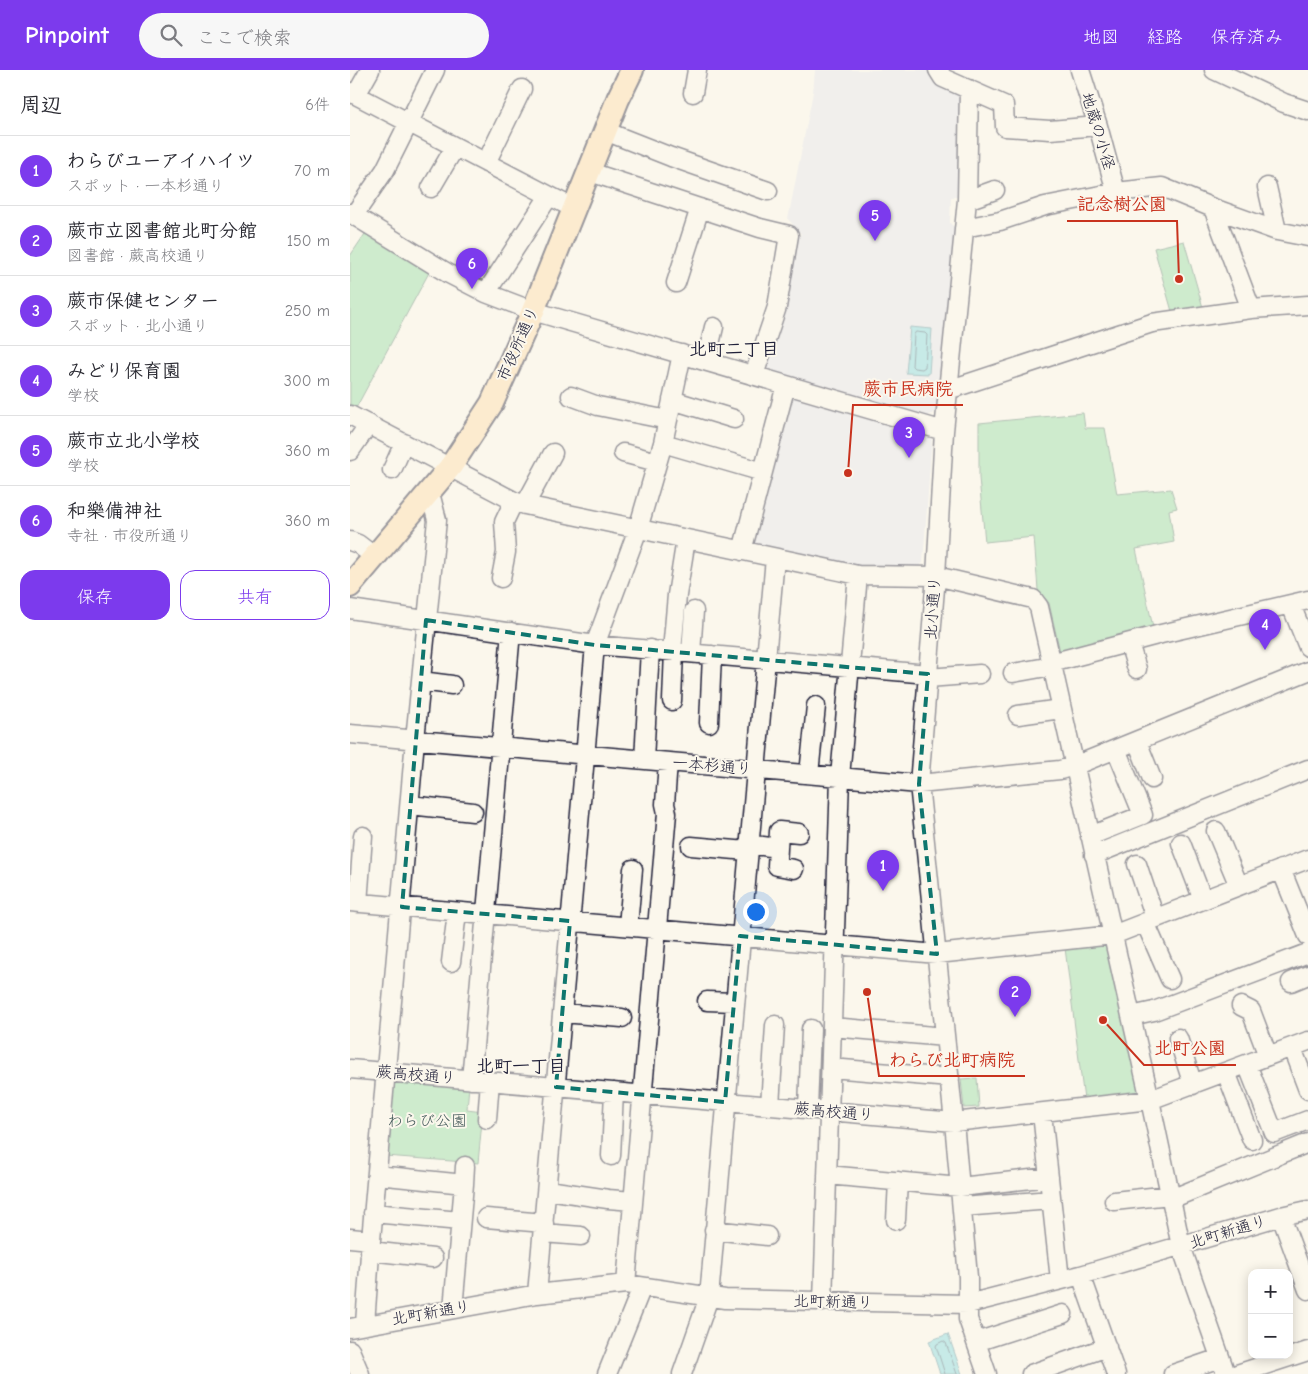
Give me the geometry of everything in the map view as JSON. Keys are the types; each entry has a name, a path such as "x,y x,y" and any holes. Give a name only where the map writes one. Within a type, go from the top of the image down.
{"main road":[{"name":"市役所通り","path":"350,586 451,466 492,403 533,311 590,172 605,130 632,70"}],"street":[{"path":"370,70 353,93 575,209"},
{"path":"435,70 385,170 352,214 449,274 486,294 533,311 944,431"},
{"path":"693,93 697,70"},
{"path":"938,70 943,78 1004,105 1005,128 1050,130 1098,126"},
{"name":"地蔵の小径","path":"1080,70 1116,192"},
{"path":"1214,70 1284,104 1308,111"},
{"path":"486,163 522,89"},
{"name":"北小通り","path":"969,89 967,200 944,431 936,576 919,784 962,1207 968,1277 968,1319 987,1374"},
{"path":"605,130 671,157 768,191"},
{"path":"431,188 455,147"},
{"path":"590,172 760,228 789,235 777,306 754,375"},
{"path":"964,228 1000,221 1045,206 1116,192 1162,186 1213,208 1276,231 1308,237"},
{"path":"1267,187 1276,231"},
{"path":"967,200 995,190"},
{"path":"486,294 549,196"},
{"path":"676,284 700,208"},
{"path":"1213,208 1251,309"},
{"path":"948,390 1152,323 1251,309 1308,304"},
{"path":"706,361 714,326"},
{"path":"537,1294 548,1190 595,645 638,528 668,420 682,354"},
{"path":"742,551 786,385"},
{"path":"572,396 598,406 668,420"},
{"path":"672,400 734,419"},
{"path":"350,416 369,424 520,503 858,575 936,576 1033,599 1039,607 1181,1246 1223,1366 1173,1374"},
{"path":"350,451 369,424"},
{"path":"392,470 404,443"},
{"path":"662,443 763,472"},
{"path":"501,578 506,552 504,522 520,503 553,453"},
{"path":"623,453 657,462"},
{"path":"358,1326 371,1246 402,907 420,681 437,520 430,493"},
{"path":"672,701 679,652 677,594 686,539"},
{"path":"350,541 358,544 375,558"},
{"path":"682,1374 709,1297 764,659 775,558"},
{"path":"823,1302 840,777 858,575"},
{"path":"1013,673 1051,665 1129,642 1300,602 1308,647"},
{"path":"350,609 595,645 712,654 928,676 980,674"},
{"path":"679,652 694,611"},
{"path":"471,1080 511,632"},
{"path":"1129,642 1137,670"},
{"path":"644,760 650,649"},
{"path":"709,722 712,654"},
{"name":"一本杉通り","path":"350,734 919,784 1060,770 1074,766 1308,671"},
{"path":"420,681 452,685"},
{"path":"809,774 816,706"},
{"path":"1018,715 1061,709"},
{"path":"1136,741 1152,779"},
{"path":"1090,836 1143,815 1116,749"},
{"path":"607,1374 634,1285 633,1201 667,812 665,804 668,762"},
{"path":"1094,855 1308,770"},
{"path":"410,805 473,812"},
{"path":"794,869 777,866 779,831 798,833"},
{"path":"1216,831 1239,886"},
{"path":"364,836 354,903 937,954 1113,935 1308,859"},
{"path":"1182,843 1203,900"},
{"path":"691,846 778,848"},
{"path":"1137,864 1150,920 1170,980"},
{"path":"628,926 632,869"},
{"path":"1281,869 1308,936"},
{"path":"452,962 457,912"},
{"path":"1131,1016 1154,1011 1308,953"},
{"path":"1291,982 1308,975"},
{"path":"707,1001 734,1002"},
{"path":"1241,1006 1251,1011 1268,1056"},
{"path":"562,1013 622,1018"},
{"path":"770,1106 775,1025"},
{"path":"832,1027 945,1037"},
{"path":"808,1109 811,1029"},
{"path":"1178,1038 1193,1084"},
{"name":"蕨高校通り","path":"350,1069 954,1122 1150,1100 1308,1041"},
{"path":"1292,1048 1308,1090"},
{"path":"1247,1064 1274,1133 1308,1120"},
{"path":"831,1068 950,1078"},
{"path":"1226,1072 1252,1140"},
{"path":"487,1119 490,1081"},
{"path":"611,1156 614,1092"},
{"path":"1042,1112 1060,1280"},
{"path":"1114,1202 1171,1197 1308,1143"},
{"path":"453,1310 465,1166"},
{"path":"377,1174 464,1184"},
{"path":"827,1175 960,1187 1049,1176"},
{"path":"896,1220 898,1181"},
{"path":"548,1190 633,1201"},
{"path":"962,1207 1051,1200"},
{"name":"北町新通り","path":"358,1326 537,1294 634,1285 726,1299 968,1304 1081,1275 1281,1216 1308,1210"},
{"path":"373,1213 460,1222"},
{"path":"1281,1216 1308,1290"},
{"path":"486,1218 581,1236"},
{"path":"714,1230 767,1236"},
{"path":"350,1238 371,1246 433,1258"},
{"path":"1081,1275 1116,1374"},
{"path":"976,1342 1063,1314"},
{"path":"1031,1374 1107,1347"},
{"path":"350,1350 360,1374"},
{"path":"1237,1374 1308,1350"}],"highlighted area":[{"path":"426,620 595,645 928,674 919,784 937,954 740,936 725,1102 556,1087 570,921 402,907"}],"shaded area":[{"path":"815,70 930,70 958,91 964,100 961,197 951,197 950,223 955,228 937,411 926,417 767,370 764,363 797,238 801,234 788,219 813,92"},
{"path":"789,395 932,436 923,563 919,566 859,565 749,544"}],"green space":[{"path":"369,228 432,267 356,408 350,405 350,256"},
{"path":"1184,241 1204,311 1173,315 1154,248"},
{"path":"1083,413 1085,428 1105,428 1117,494 1171,489 1177,508 1169,510 1174,542 1136,549 1154,632 1061,656 1049,603 1038,590 1034,537 985,542 979,478 979,423"},
{"path":"1113,935 1150,1100 1085,1108 1064,940"},
{"path":"977,1078 979,1107 964,1108 961,1079"},
{"name":"わらび公園","path":"391,1080 469,1086 467,1109 483,1111 478,1163 385,1156"}],"water":[{"path":"910,327 932,329 929,374 906,373"},
{"path":"948,1334 962,1374 940,1374 929,1341"}],"place":[{"name":"蕨市立北小学校","path":"875,241"},
{"name":"記念樹公園","path":"1179,279"},
{"name":"和樂備神社","path":"472,289"},
{"name":"蕨市保健センター","path":"909,458"},
{"name":"蕨市民病院","path":"848,473"},
{"name":"みどり保育園","path":"1265,650"},
{"name":"わらびユーアイハイツ","path":"883,891"},
{"name":"わらび北町病院","path":"867,992"},
{"name":"蕨市立図書館北町分館","path":"1015,1017"},
{"name":"北町公園","path":"1103,1020"}],"district":[{"name":"北町二丁目","path":"734,349"},
{"name":"北町一丁目","path":"521,1066"}]}
